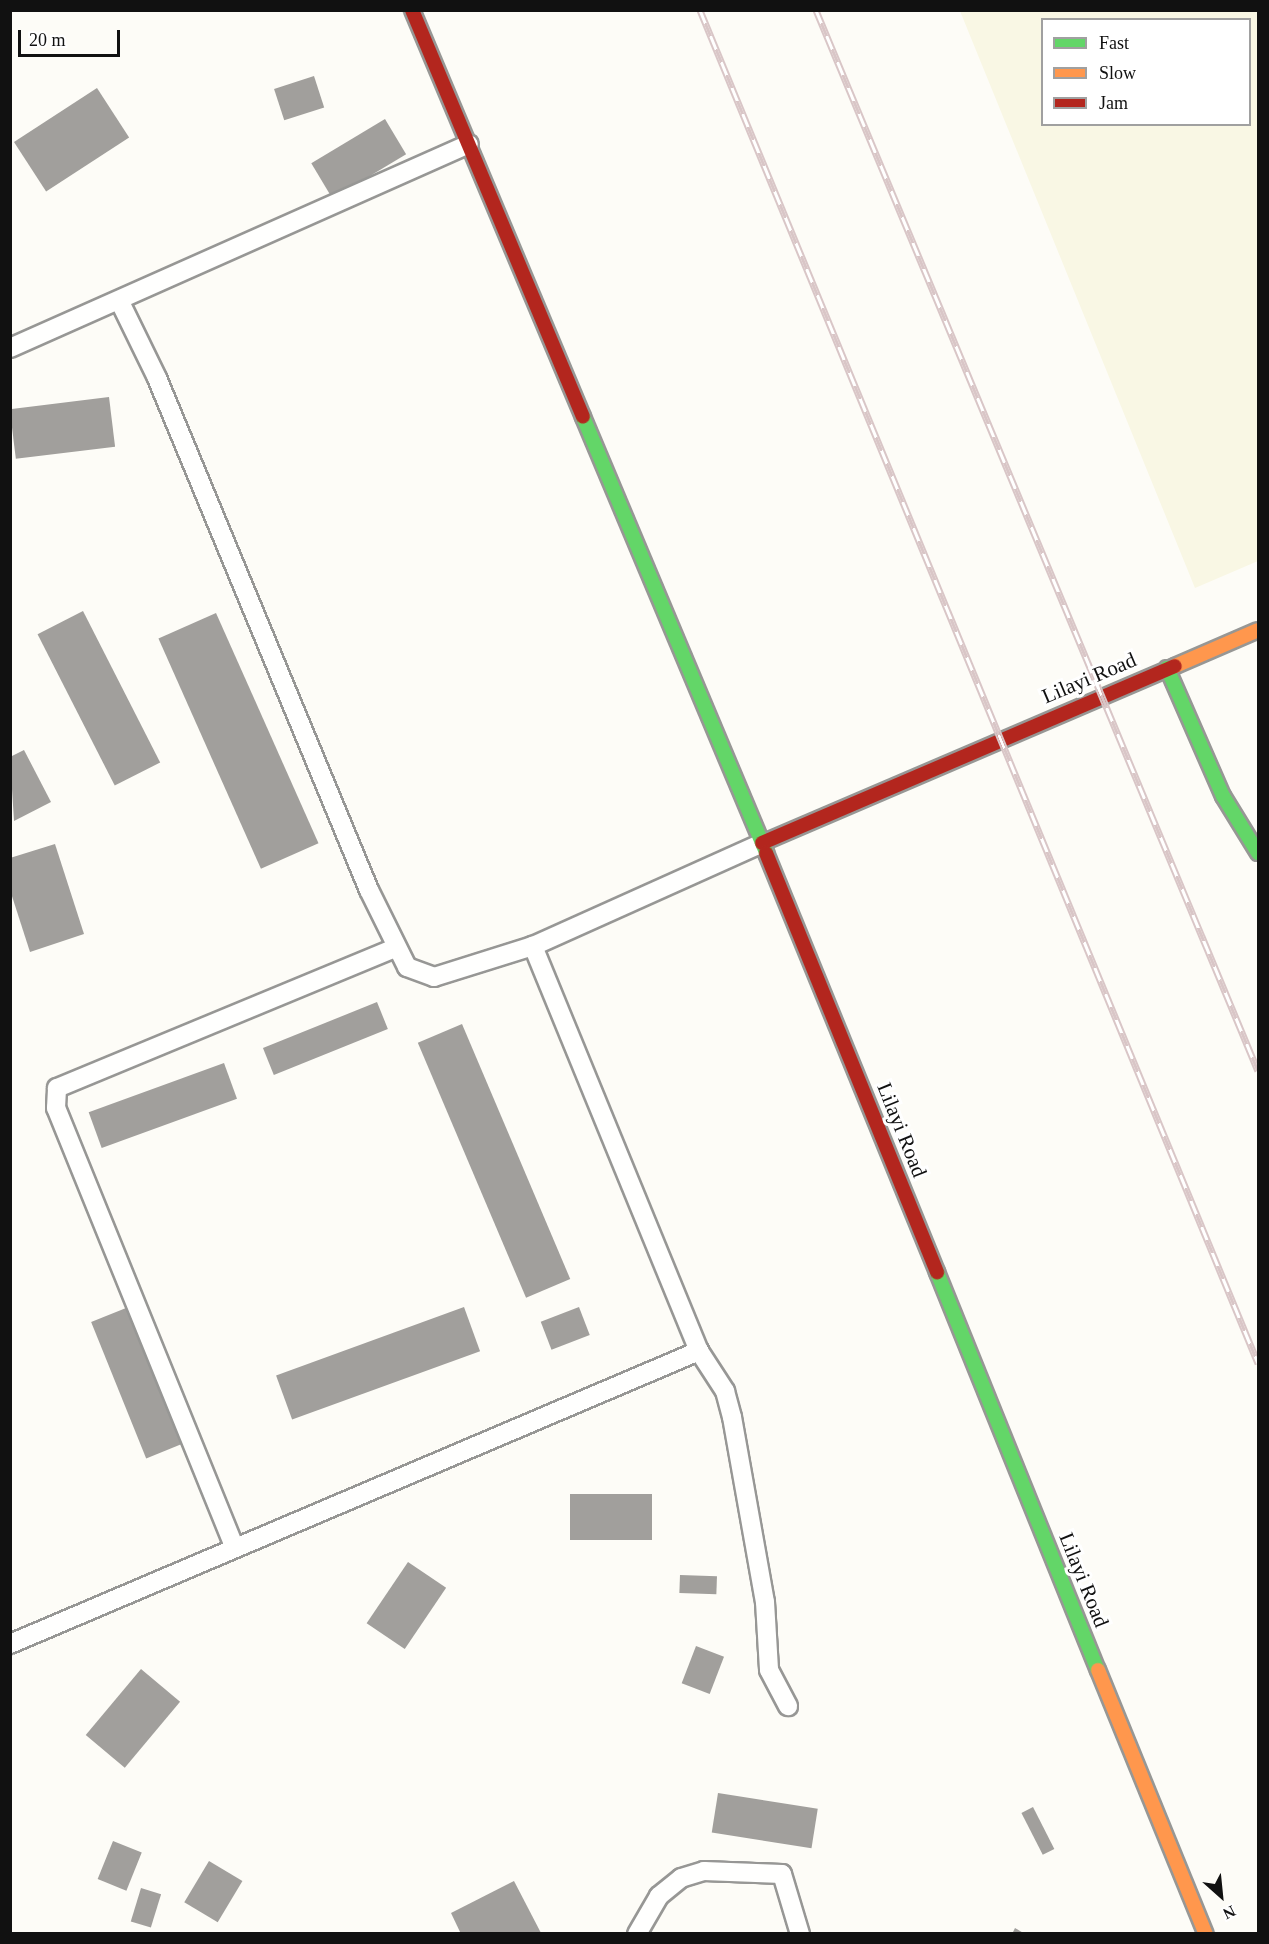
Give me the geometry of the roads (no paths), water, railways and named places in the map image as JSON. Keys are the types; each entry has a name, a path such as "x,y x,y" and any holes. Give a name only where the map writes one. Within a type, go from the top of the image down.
{"street":[{"path":"412,10 762,843"},
{"name":"Lilayi Road","path":"1206,1934 762,843 1258,630"},
{"path":"1167,668 1223,796 1258,853"}],"lane":[{"path":"10,348 120,302 469,144"},
{"path":"120,302 395,948 407,967 434,977 533,946 762,843"},
{"path":"533,946 699,1351 725,1392 732,1417 765,1602 769,1670 788,1706"},
{"path":"234,1546 56,1108 57,1088 395,948"},
{"path":"10,1644 234,1546 699,1351"},
{"path":"637,1934 659,1896 681,1878 704,1871 782,1874 800,1934"}],"railway":[{"path":"700,10 1258,1363"},
{"path":"816,10 1258,1071"}]}
